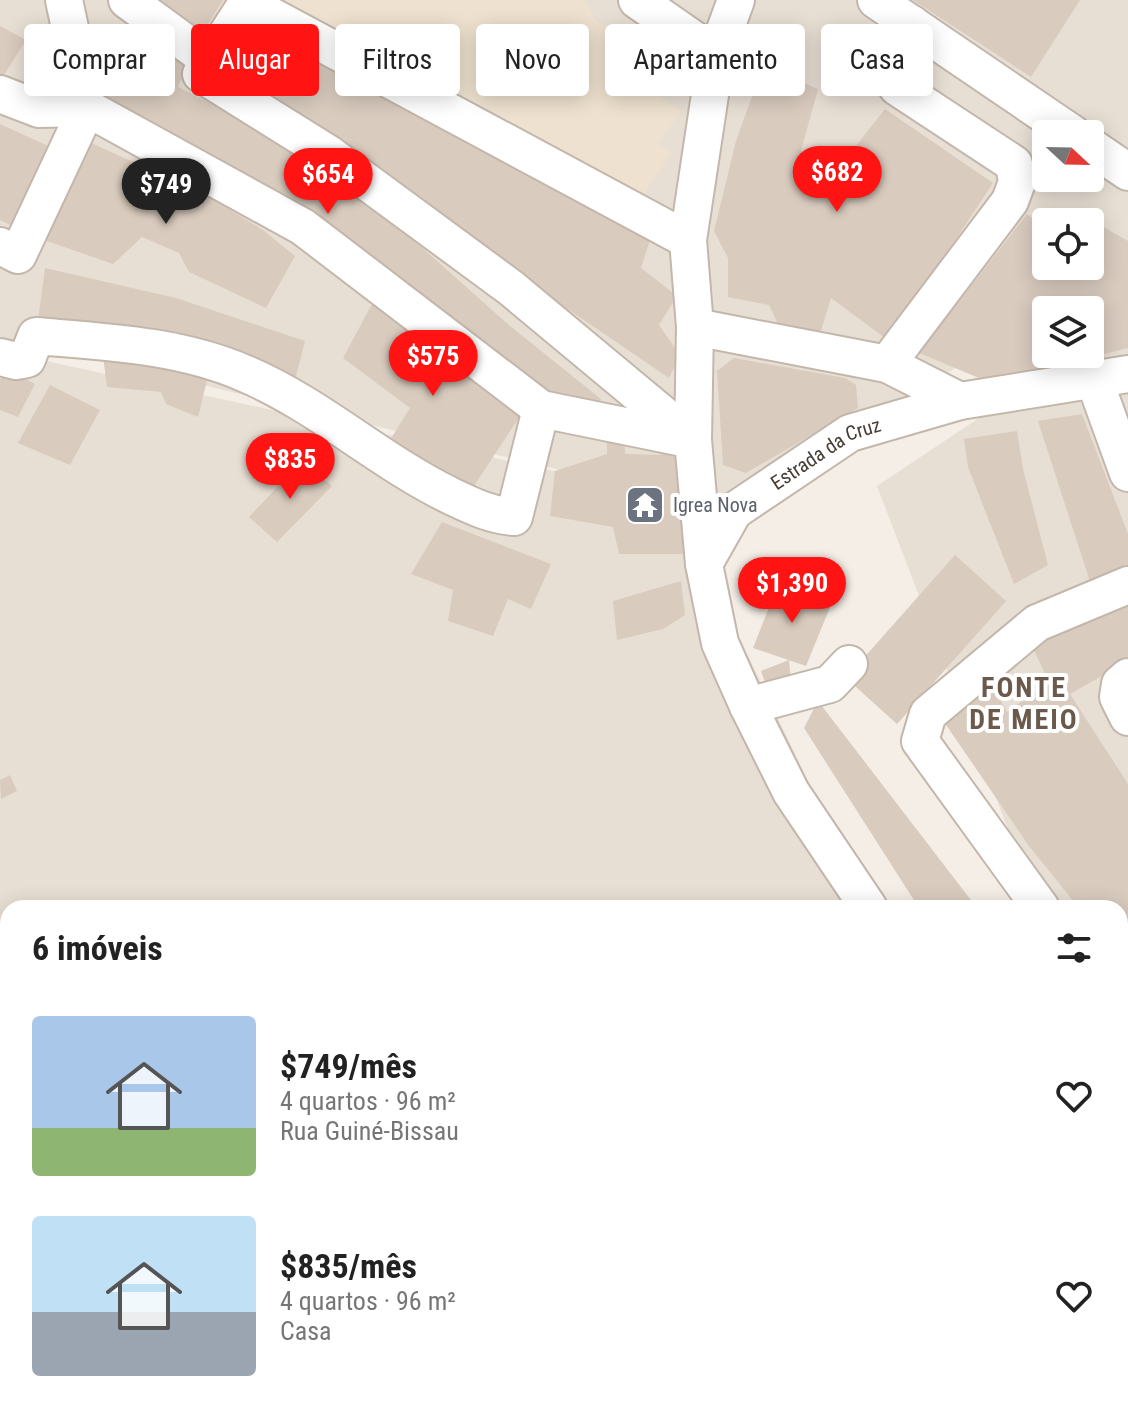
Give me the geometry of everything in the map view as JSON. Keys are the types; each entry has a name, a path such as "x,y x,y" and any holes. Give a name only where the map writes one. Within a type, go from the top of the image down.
{"street":[{"path":"0,246 18,255 87,108 64,0"},
{"path":"127,0 191,55"},
{"path":"637,0 671,24"},
{"path":"727,24 736,0"},
{"path":"876,0 912,24"},
{"path":"233,24 248,1 688,240"},
{"path":"933,38 1053,120"},
{"path":"0,94 39,109 87,108 303,227 541,409 693,440"},
{"path":"246,96 486,270 693,440"},
{"path":"710,96 688,240 695,327 693,440 704,564 720,643 748,706 791,792 864,900"},
{"path":"887,364 1010,201 1017,182 1014,164 911,96"},
{"path":"1104,156 1128,172"},
{"path":"695,327 887,364 960,401"},
{"path":"0,357 16,361 27,359 36,336 117,342 192,355 246,373 301,402 417,479 493,516 514,517 541,409"},
{"path":"1112,378 1128,473"},
{"name":"Estrada da Cruz","path":"704,564 734,511 850,433 960,401 1112,378"},
{"path":"1035,900 920,741 922,726 928,714 1037,623 1128,585"},
{"path":"748,706 830,684 849,664"},
{"path":"1128,677 1120,684 1118,697 1128,717"}],"shaded area":[{"path":"0,0 1128,0 1128,256 1104,272 1104,208 1032,208 1032,280 1091,280 1066,296 1032,296 1032,318 734,511 704,564 865,900 0,900 0,351 670,496 0,337"},
{"path":"282,0 586,0 594,19 605,27 605,96 659,96 681,111 658,144 672,152 643,195 460,96 460,24 335,24 335,29"},
{"path":"1128,319 1128,900 1035,900 877,486 1054,368 1104,368 1104,341"}],"building":[{"path":"160,0 223,0 208,24 192,24"},
{"path":"913,0 1080,0 1031,77"},
{"path":"0,26 24,39 24,43 0,81"},
{"path":"319,54 335,63 335,96 395,96 651,237 641,268 677,296 659,325 680,355 669,378 254,96 319,96"},
{"path":"175,55 188,64 178,87 326,162 510,326 601,399 595,411 544,397 104,101 107,96 175,96"},
{"path":"805,84 818,89 801,151 840,166 885,109 993,183 889,341 831,298 820,334 778,324 769,305 728,297 728,258 714,231 736,141 752,96 805,96"},
{"path":"0,124 57,150 16,228 0,220"},
{"path":"91,143 204,194 263,230 295,256 266,308 189,272 179,253 142,237 113,264 44,240"},
{"path":"1027,214 1032,218 1032,280 1104,280 1104,227 1128,241 1128,348 1104,354 1104,296 1032,296 1032,368 1049,368 979,378 919,353"},
{"path":"45,268 176,298 305,341 295,380 38,320"},
{"path":"373,302 470,368 520,416 470,492 390,440 410,408 343,358"},
{"path":"103,356 208,376 198,417 166,404 161,392 107,387"},
{"path":"734,358 845,378 856,385 858,408 746,473 723,465 717,371"},
{"path":"5,368 35,384 18,417 0,410 0,380"},
{"path":"50,385 100,410 70,465 18,443"},
{"path":"1082,414 1128,534 1128,582 1095,597 1038,421"},
{"path":"624,428 625,454 661,455 661,445 675,445 684,554 619,554 613,527 550,516 555,471 607,454 607,429"},
{"path":"1017,431 1023,469 1048,565 1014,584 968,467 964,439"},
{"path":"302,461 332,486 277,542 249,517"},
{"path":"442,522 551,564 531,609 508,599 493,636 448,621 453,590 411,574"},
{"path":"955,555 1006,601 897,724 846,678"},
{"path":"681,581 685,615 663,629 617,640 613,601"},
{"path":"779,582 831,605 806,666 753,648"},
{"path":"1128,603 1128,661 1070,694 1128,784 1128,900 1073,900 1029,846 942,719 995,689 1007,712 1049,682 1030,642"},
{"path":"789,660 791,681 766,685 761,671"},
{"path":"818,701 971,900 914,900 804,728"},
{"path":"10,775 17,791 1,799 0,780"}],"place":[{"name":"Igrea Nova","path":"645,505"}],"district":[{"name":"FONTE DE MEIO","path":"1024,703"}]}
